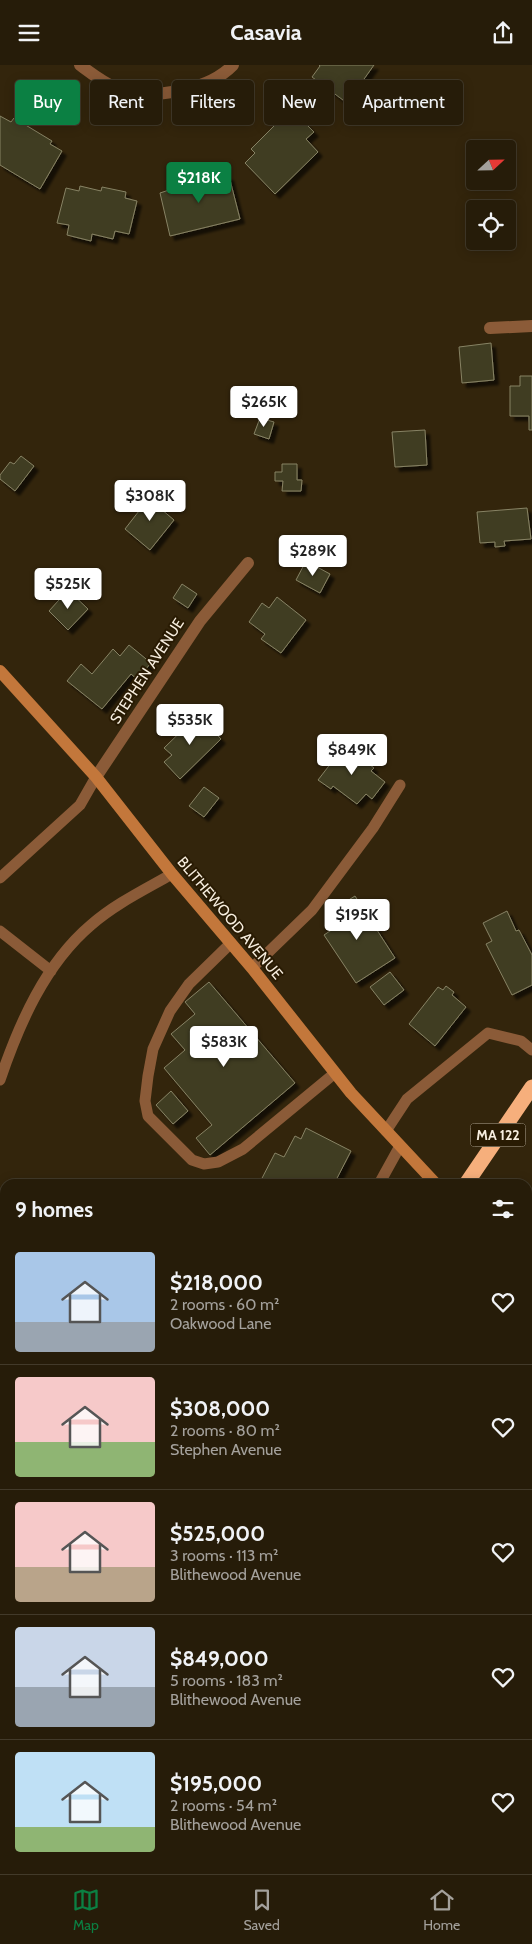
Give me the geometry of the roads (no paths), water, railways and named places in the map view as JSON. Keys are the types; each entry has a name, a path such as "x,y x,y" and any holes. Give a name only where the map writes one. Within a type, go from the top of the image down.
{"highway":[{"name":"MA 122","path":"469,1179 532,1087"}],"street":[{"path":"80,65 100,81 118,89 144,94 183,90 227,71 233,65"},
{"path":"490,328 532,326"},
{"name":"STEPHEN AVENUE","path":"96,777 200,621 248,563"},
{"name":"BLITHEWOOD AVENUE","path":"0,671 96,777 172,874 252,968 335,1073 431,1179"}],"lane":[{"path":"0,878 80,805 96,777"},
{"path":"252,968 312,910 373,828 400,785"},
{"path":"0,1080 23,1019 35,996 51,971 70,947 90,925 116,906 172,874"},
{"path":"0,931 51,971"},
{"path":"230,943 189,984 170,1011 154,1049 150,1067 146,1101 148,1116 192,1160 204,1164 218,1162 243,1149 335,1073"},
{"path":"386,1131 407,1099 488,1033 521,1041 532,1050"},
{"path":"382,1179 400,1146"}]}
